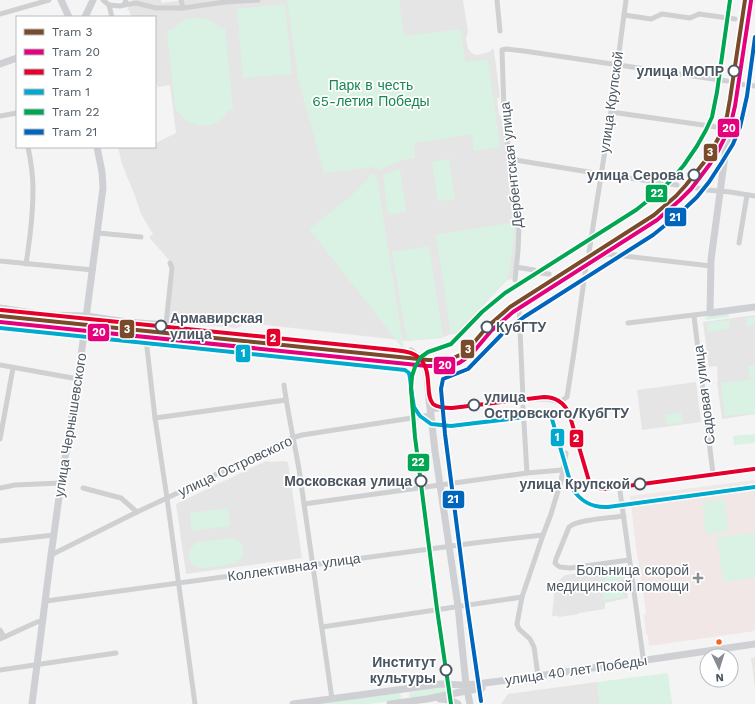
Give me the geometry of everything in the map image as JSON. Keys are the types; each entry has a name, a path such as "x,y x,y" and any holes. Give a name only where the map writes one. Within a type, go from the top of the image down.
{"street":[{"path":"0,14 49,0"},
{"path":"61,0 69,16"},
{"path":"85,16 93,0"},
{"path":"103,0 109,5 120,6 125,2 156,8 184,8 225,2 258,0"},
{"path":"181,0 184,8"},
{"path":"497,0 500,31"},
{"name":"улица Крупской","path":"589,252 611,112 626,0"},
{"path":"710,313 712,252 726,148 751,0"},
{"path":"109,5 112,16"},
{"path":"624,15 651,19 662,14 690,18 699,14 735,19"},
{"name":"Дербентская улица","path":"515,280 519,228 509,159 504,110 502,50 524,51 617,65"},
{"path":"0,64 16,58"},
{"path":"617,65 726,81"},
{"path":"738,84 755,86"},
{"path":"611,112 717,127"},
{"path":"0,116 16,113"},
{"path":"26,264 31,227 33,190 33,175 28,148"},
{"name":"улица Чернышевского","path":"32,704 61,482 78,379 98,233 103,188 98,148"},
{"path":"509,159 677,185"},
{"path":"692,187 755,196"},
{"path":"739,243 747,194"},
{"path":"98,233 141,237"},
{"name":"улица Островского","path":"51,555 292,438 430,413 523,399 548,399 560,402 567,397 586,266 607,254 711,266"},
{"path":"0,261 93,270"},
{"path":"166,324 172,268 170,263"},
{"path":"516,267 549,274"},
{"path":"0,307 45,314 87,315 127,321 179,325"},
{"path":"519,307 523,399"},
{"path":"628,323 694,316 755,307"},
{"name":"Садовая улица","path":"694,316 713,474"},
{"path":"0,319 138,335 146,339 155,418 195,704"},
{"path":"411,351 425,366 428,377 430,413 458,606 470,703"},
{"path":"313,358 371,360"},
{"path":"0,365 78,379"},
{"path":"0,439 13,368"},
{"path":"284,385 292,438 296,451 332,699"},
{"path":"155,418 286,400"},
{"path":"523,407 527,473"},
{"path":"538,676 534,647 530,639 519,629 517,624 522,597 561,481 566,453"},
{"path":"304,504 527,473 562,470"},
{"path":"0,488 15,485 61,482"},
{"path":"83,488 121,498 137,512"},
{"path":"620,491 644,662"},
{"path":"624,516 573,524 569,527 555,563 560,567 570,568 629,560"},
{"path":"0,541 54,535"},
{"name":"Коллективная улица","path":"46,600 542,535"},
{"path":"322,627 522,597"},
{"path":"0,630 2,638 37,622 43,621"},
{"name":"улица 40 лет Победы","path":"293,704 441,684 467,688 487,688 755,644"},
{"name":"улица 40 лет Победы","path":"390,704 427,699 467,688 538,676 755,648"},
{"path":"0,670 116,653"},
{"path":"470,703 474,694 487,688"},
{"path":"397,690 403,695 403,698 399,703"},
{"path":"427,699 445,699 458,704"}],"shaded area":[{"path":"132,0 161,0 162,3 183,0 463,0 468,32 466,39 469,50 473,54 478,55 489,52 493,48 494,51 500,97 497,99 499,115 501,116 517,229 514,279 507,280 456,334 451,334 441,338 409,341 248,323 237,328 183,323 169,317 174,266 149,237 153,234 141,214 122,164 118,148 156,148 156,143 176,133 170,85 158,87 156,84 156,16 131,16 129,10 127,10"},
{"path":"755,315 755,414 722,419 717,382 717,366 709,367 703,322"},
{"path":"696,382 701,422 642,430 637,390"},
{"path":"266,461 288,462 302,558 186,574 176,504"},
{"name":"Больница скорой медицинской помощи","path":"755,480 755,631 649,646 648,635 646,635 644,615 646,613 630,496"},
{"path":"623,567 628,598 605,603 605,609 559,617 552,616 555,584 565,575"},
{"path":"755,657 755,688 751,658"},
{"path":"597,682 600,704 501,704 508,694"}],"green space":[{"name":"Парк в честь 65-летия Победы","path":"287,0 399,0 404,36 461,29 465,62 488,59 500,147 474,151 472,134 414,143 415,158 402,160 379,170 373,167 324,173 298,78"},
{"path":"285,4 292,74 243,78 237,9"},
{"path":"194,18 212,21 221,28 225,28 233,110 228,111 216,123 200,126 186,120 175,107 167,31 173,29 184,20"},
{"path":"449,159 455,199 438,201 432,162"},
{"path":"400,169 406,212 388,215 383,175"},
{"path":"372,174 374,174 377,178 404,350 309,229 352,195"},
{"path":"510,223 514,228 514,239 508,278 455,333 451,333 436,235"},
{"path":"429,246 443,337 407,340 392,252"},
{"path":"729,313 729,317 706,320 705,316"},
{"path":"755,317 755,325 747,326 746,318"},
{"path":"729,320 730,328 708,332 707,323"},
{"path":"755,365 755,378 750,378 748,366"},
{"path":"755,379 755,413 725,416 721,383"},
{"path":"681,412 683,422 667,425 665,415"},
{"path":"755,434 755,443 734,445 733,436"},
{"path":"724,499 728,531 706,534 702,502"},
{"path":"226,508 228,509 229,526 192,531 191,513"},
{"path":"755,533 755,578 723,582 717,537"},
{"path":"231,538 243,546 243,554 238,562 215,567 201,568 191,562 189,558 190,550 196,544 200,542"},
{"path":"620,569 622,580 606,582 604,571"},
{"path":"622,584 624,597 603,600 602,587"},
{"path":"668,673 672,704 600,704 597,682"},
{"path":"443,688 448,691 448,693 412,698 409,697 409,693 412,692"},
{"path":"399,693 402,696 399,700 369,704 315,704"}],"tram line":[{"name":"22","path":"451,704 415,437 411,389 412,376 415,367 421,357 428,352 451,344 482,312 505,293 636,210 660,191 674,177 697,146 712,117 730,0"},
{"name":"3","path":"0,316 428,360 451,359 462,354 487,327 510,307 654,215 686,185 705,161 713,148 720,135 727,116 745,0"},
{"name":"20","path":"0,322 427,366 452,365 459,363 475,350 491,331 513,312 657,220 691,189 718,151 731,123 751,1"},
{"name":"21","path":"481,701 445,434 441,389 443,379 468,369 503,333 524,317 653,235 697,197 722,162 733,144 740,127 747,96 755,37"},
{"name":"2","path":"1,310 410,352 416,355 423,362 426,368 430,400 433,404 442,408 544,397 559,401 565,406 569,413 589,481 600,489 754,469"},
{"name":"1","path":"0,328 405,370 409,373 414,407 420,416 431,424 451,426 542,415 547,415 550,417 552,419 572,488 579,497 592,505 608,507 755,487"}],"place":[{"name":"улица МОПР","path":"734,71"},
{"name":"улица Серова","path":"694,175"},
{"name":"Армавирская улица","path":"161,326"},
{"name":"КубГТУ","path":"487,327"},
{"name":"улица Островского/КубГТУ","path":"474,405"},
{"name":"Московская улица","path":"421,481"},
{"name":"улица Крупской","path":"640,484"},
{"name":"Больница скорой медицинской помощи","path":"698,578"},
{"name":"Институт культуры","path":"446,670"}]}
